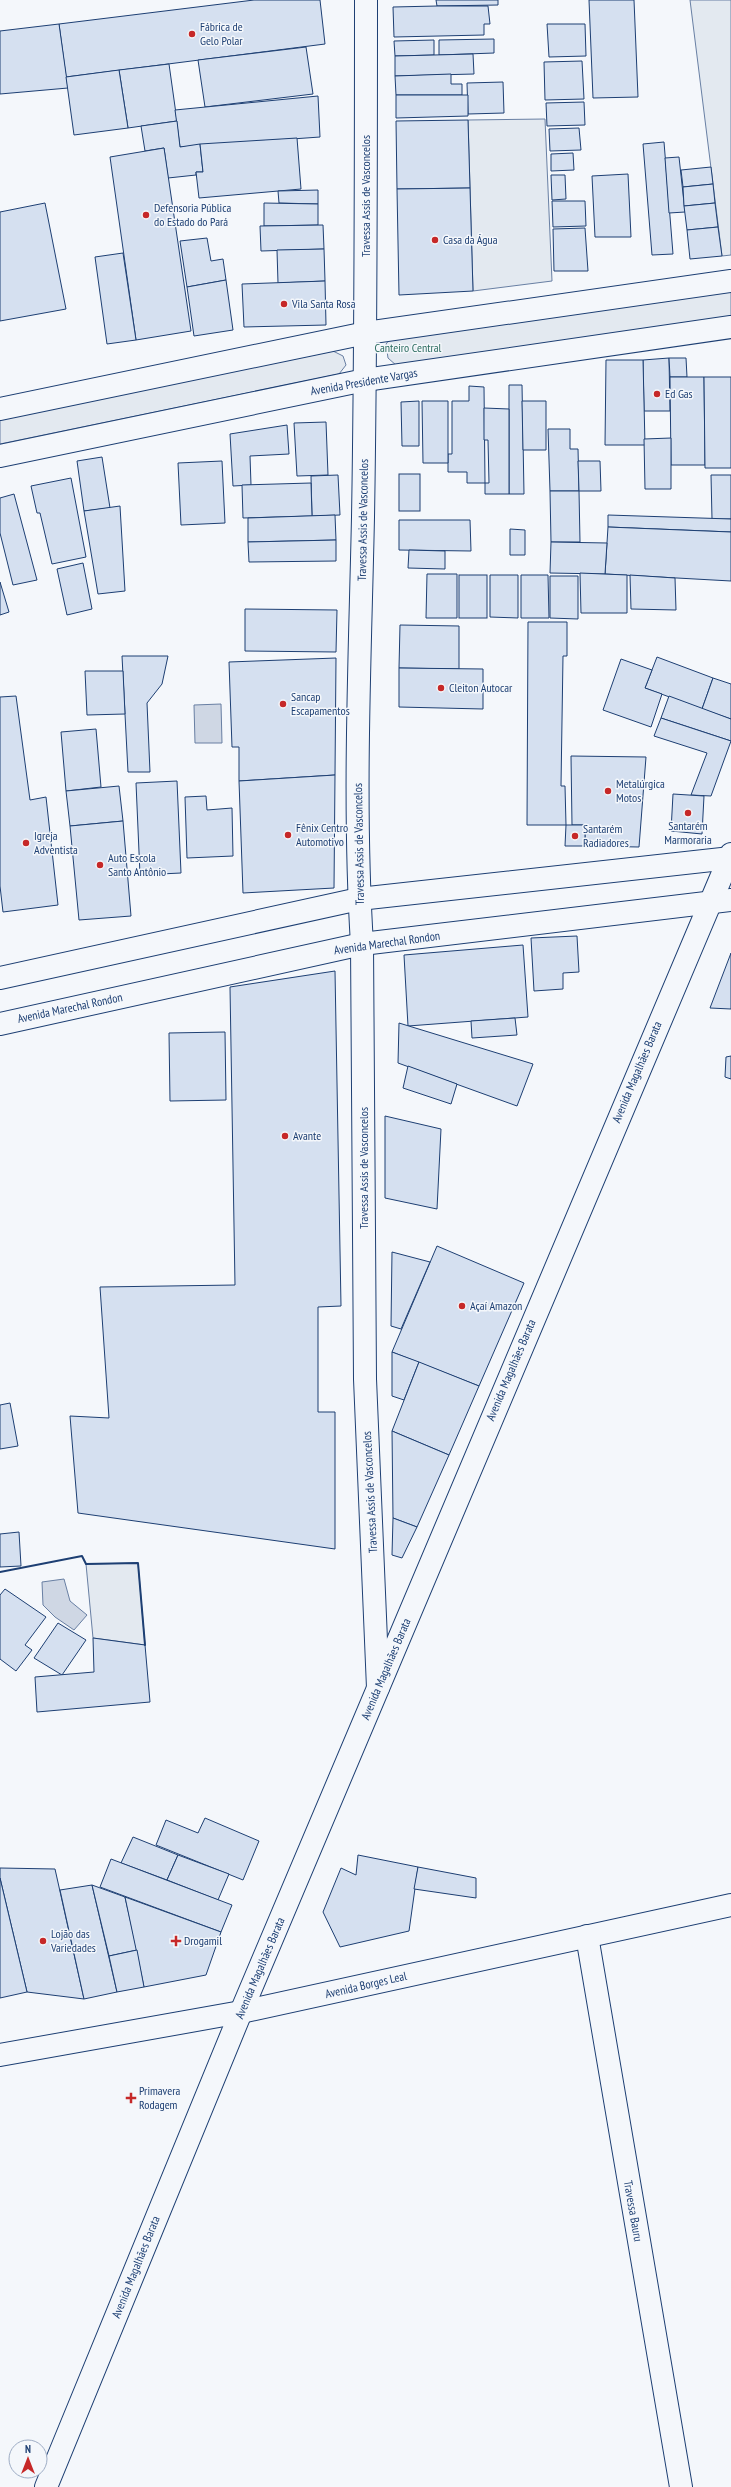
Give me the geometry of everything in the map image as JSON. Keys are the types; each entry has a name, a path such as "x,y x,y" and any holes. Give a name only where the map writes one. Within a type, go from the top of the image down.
{"street":[{"name":"Travessa Assis de Vasconcelos","path":"366,0 366,380 358,753 359,899 362,944 365,1379 378,1688"},
{"path":"0,409 366,333 731,281"},
{"name":"Avenida Presidente Vargas","path":"0,456 366,380 731,327"},
{"path":"0,978 359,899 730,857"},
{"name":"Avenida Magalhães Barata","path":"46,2487 241,2012 709,902 730,857"},
{"name":"Avenida Marechal Rondon","path":"0,1024 362,944 731,900"},
{"name":"Avenida Borges Leal","path":"0,2055 241,2012 731,1905"},
{"name":"Travessa Bauru","path":"587,1936 681,2487"}],"green space":[{"path":"690,0 731,0 731,255 722,256"},
{"path":"545,119 552,281 473,291 468,120"},
{"name":"Canteiro Central","path":"731,289 731,319 397,366 388,358 386,344 394,334"},
{"name":"Canteiro Central","path":"333,351 343,356 346,365 339,374 0,444 0,419"},
{"path":"138,1563 145,1645 93,1638 86,1564"}],"shaded area":[{"path":"221,704 222,743 195,743 194,705"},
{"path":"64,1579 70,1601 87,1615 74,1630 55,1617 43,1605 42,1582"}],"building":[{"name":"Fábrica de Gelo Polar","path":"254,0 320,0 325,44 66,77 59,24"},
{"path":"436,0 498,0 498,5 437,6"},
{"path":"589,0 634,0 638,97 593,98"},
{"path":"488,6 490,24 484,24 484,35 394,37 393,7"},
{"path":"59,24 68,88 0,94 0,31"},
{"path":"547,24 585,24 586,56 549,57"},
{"path":"494,39 494,53 439,55 439,40"},
{"path":"434,40 434,55 395,56 394,41"},
{"name":"Fábrica de Gelo Polar","path":"306,47 313,94 205,107 198,60"},
{"path":"473,54 474,74 395,76 395,56"},
{"path":"582,61 584,99 545,100 544,62"},
{"path":"169,64 177,121 128,128 119,70"},
{"path":"119,70 128,128 74,135 66,77"},
{"path":"451,74 451,84 462,84 462,95 396,95 395,76"},
{"path":"503,82 504,113 468,114 467,83"},
{"path":"396,95 468,95 468,116 396,118"},
{"path":"318,96 320,137 180,147 175,110"},
{"path":"584,102 585,125 547,126 546,103"},
{"path":"468,120 470,188 397,189 396,121"},
{"path":"177,121 180,147 200,144 203,172 196,172 196,175 168,178 164,148 145,151 141,126"},
{"path":"579,128 581,150 550,151 549,129"},
{"path":"297,138 301,189 199,198 196,172 203,172 200,144"},
{"path":"664,142 673,254 652,255 643,144"},
{"name":"Defensoria Pública do Estado do Pará","path":"164,148 191,331 136,340 110,157"},
{"path":"573,153 574,170 551,171 551,154"},
{"path":"679,157 685,212 669,213 665,158"},
{"path":"711,167 713,184 683,187 681,170"},
{"path":"628,174 631,237 595,237 592,176"},
{"path":"551,175 565,175 566,199 552,200"},
{"path":"713,184 715,203 684,206 683,187"},
{"name":"Casa da Água","path":"470,188 473,291 399,295 397,189"},
{"path":"318,190 318,204 279,203 278,191"},
{"path":"552,201 585,201 586,226 553,227"},
{"path":"45,203 66,309 0,321 0,212"},
{"path":"264,203 318,204 318,225 264,226"},
{"path":"715,203 718,227 687,230 684,206"},
{"path":"323,225 324,249 261,251 260,226"},
{"path":"718,227 722,256 690,259 687,230"},
{"path":"585,228 588,271 554,271 553,229"},
{"path":"207,238 211,261 223,259 226,280 187,287 180,241"},
{"path":"324,249 325,281 278,283 277,250"},
{"path":"123,253 136,340 107,344 95,257"},
{"path":"226,280 233,330 194,336 187,287"},
{"name":"Vila Santa Rosa","path":"325,281 326,325 244,327 242,284"},
{"name":"Ed Gas","path":"669,358 670,411 644,411 643,360"},
{"path":"669,358 686,358 687,377 670,377"},
{"path":"606,360 643,360 645,445 605,445"},
{"path":"670,377 704,377 705,465 671,465"},
{"path":"704,377 731,377 731,468 705,468"},
{"path":"509,385 522,385 524,494 509,494"},
{"path":"469,386 484,387 485,483 467,483 467,472 448,472 448,454 452,454 452,401 469,401"},
{"path":"419,401 419,446 402,446 401,402"},
{"path":"422,401 448,401 448,463 423,463"},
{"path":"522,401 546,401 546,450 523,450"},
{"path":"484,408 509,409 509,494 485,494 485,483 489,483 488,440 484,440"},
{"path":"326,422 328,475 297,476 294,423"},
{"path":"287,425 289,454 250,456 251,485 233,486 230,434"},
{"path":"548,429 570,429 570,449 578,449 579,491 550,491"},
{"path":"671,438 671,489 645,489 644,439"},
{"path":"102,457 110,508 84,511 77,461"},
{"path":"222,461 225,523 181,525 178,463"},
{"path":"578,461 600,461 601,491 579,491"},
{"path":"399,474 420,474 420,511 399,511"},
{"path":"338,475 340,515 312,516 311,476"},
{"path":"711,475 731,475 731,519 712,519"},
{"path":"71,478 86,557 52,564 40,513 37,513 31,486"},
{"path":"311,483 312,516 243,518 242,485"},
{"path":"550,491 579,491 580,542 551,542"},
{"path":"14,494 37,580 13,585 0,533 0,498"},
{"path":"120,506 125,591 98,594 84,511"},
{"path":"335,515 336,540 248,542 248,518"},
{"path":"608,515 731,519 731,532 608,527"},
{"path":"399,520 470,520 471,551 399,550"},
{"path":"608,527 731,532 731,581 605,574"},
{"path":"510,529 525,530 525,555 510,555"},
{"path":"336,540 336,561 249,562 248,542"},
{"path":"551,542 607,543 605,574 550,573"},
{"path":"409,550 445,551 445,569 408,568"},
{"path":"83,563 92,609 67,615 57,569"},
{"path":"580,573 627,575 627,613 581,613"},
{"path":"427,574 457,574 457,618 426,618"},
{"path":"459,575 487,575 487,618 459,618"},
{"path":"490,575 518,575 518,618 490,617"},
{"path":"521,575 548,575 549,618 521,618"},
{"path":"630,575 675,578 676,610 631,609"},
{"path":"550,576 578,576 578,619 550,618"},
{"path":"0,582 9,612 0,615"},
{"path":"245,609 337,610 336,652 245,651"},
{"path":"528,622 567,622 567,656 563,656 561,786 565,786 566,825 527,825"},
{"path":"400,625 459,626 459,669 399,668"},
{"path":"122,656 168,656 162,684 147,703 150,772 128,772"},
{"path":"657,657 713,678 702,709 645,688"},
{"name":"Sancap Escapamentos","path":"336,658 335,775 239,781 239,747 232,747 229,662"},
{"path":"621,659 652,670 645,688 662,694 651,727 603,710"},
{"name":"Cleiton Autocar","path":"399,668 483,669 483,709 399,707"},
{"path":"85,671 123,671 125,714 87,715"},
{"path":"713,678 731,684 731,719 702,709"},
{"name":"Igreja Adventista","path":"16,696 30,800 46,797 58,905 3,912 0,886 0,697"},
{"path":"669,696 731,719 731,741 661,718"},
{"path":"661,718 731,741 711,796 691,795 707,753 654,736"},
{"path":"96,729 101,787 66,791 61,732"},
{"name":"Metalúrgica Motos","path":"571,756 646,757 639,847 585,846 585,825 572,825"},
{"name":"Fênix Centro Automotivo","path":"335,775 334,888 243,893 239,781"},
{"path":"177,781 181,873 140,875 136,783"},
{"path":"119,786 123,821 70,826 66,791"},
{"name":"Santarém Marmoraria","path":"673,794 704,796 702,834 671,831"},
{"path":"206,796 207,810 232,808 233,856 187,858 185,797"},
{"name":"Auto Escola Santo Antônio","path":"123,821 131,916 79,920 70,826"},
{"name":"Santarém Radiadores","path":"566,825 585,825 585,846 565,846"},
{"path":"577,936 579,972 563,973 563,989 534,991 531,938"},
{"path":"523,945 528,1017 408,1026 404,955"},
{"path":"731,953 731,1009 710,1008"},
{"name":"Avante","path":"335,971 341,1306 318,1307 318,1412 335,1412 335,1549 78,1513 70,1416 109,1418 100,1287 235,1285 230,987"},
{"path":"515,1018 517,1035 472,1038 471,1021"},
{"path":"399,1023 533,1064 517,1106 398,1063"},
{"path":"225,1032 226,1100 170,1101 169,1033"},
{"path":"731,1056 731,1079 725,1077 726,1057"},
{"path":"408,1066 457,1084 451,1104 403,1088"},
{"path":"385,1116 441,1129 437,1209 385,1198"},
{"name":"Açaí Amazon","path":"437,1246 524,1283 479,1386 392,1352"},
{"path":"392,1252 430,1262 401,1329 391,1326"},
{"path":"392,1352 419,1362 404,1400 392,1396"},
{"path":"419,1362 479,1386 449,1455 392,1431"},
{"path":"10,1403 18,1446 0,1449 0,1405"},
{"path":"392,1431 449,1455 417,1527 393,1518"},
{"path":"393,1518 417,1527 402,1558 392,1555"},
{"path":"19,1532 21,1566 0,1567 0,1534"},
{"path":"5,1589 46,1617 25,1645 32,1650 16,1671 0,1659 0,1595"},
{"path":"58,1623 86,1640 62,1675 34,1658"},
{"path":"93,1638 145,1645 150,1702 37,1712 35,1677 94,1672"},
{"path":"205,1818 259,1841 243,1880 156,1845 166,1820 198,1833"},
{"path":"133,1837 178,1855 167,1880 121,1863"},
{"path":"178,1855 229,1874 218,1900 167,1880"},
{"path":"358,1855 418,1867 409,1931 340,1947 323,1912 341,1868 356,1875"},
{"path":"111,1859 232,1905 221,1932 100,1887"},
{"path":"418,1867 476,1878 476,1898 414,1889"},
{"name":"Lojão das Variedades","path":"0,1868 55,1869 84,1999 27,1992 0,1878"},
{"path":"0,1878 27,1992 0,1998"},
{"path":"92,1885 117,1992 84,1999 60,1890"},
{"path":"92,1885 125,1897 137,1950 109,1956"},
{"name":"Drogamil","path":"125,1897 221,1932 206,1975 144,1987"},
{"path":"137,1950 144,1987 117,1992 109,1956"}],"wall":[{"path":"0,1572 82,1556 86,1564 138,1563 145,1645"}],"place":[{"name":"Fábrica de Gelo Polar","path":"192,34"},
{"name":"Defensoria Pública do Estado do Pará","path":"146,215"},
{"name":"Casa da Água","path":"435,240"},
{"name":"Vila Santa Rosa","path":"284,304"},
{"name":"Ed Gas","path":"657,394"},
{"name":"Cleiton Autocar","path":"441,688"},
{"name":"Sancap Escapamentos","path":"283,704"},
{"name":"Metalúrgica Motos","path":"608,791"},
{"name":"Santarém Marmoraria","path":"688,813"},
{"name":"Fênix Centro Automotivo","path":"288,835"},
{"name":"Santarém Radiadores","path":"575,836"},
{"name":"Igreja Adventista","path":"26,843"},
{"name":"Auto Escola Santo Antônio","path":"100,865"},
{"name":"Avante","path":"285,1136"},
{"name":"Açaí Amazon","path":"462,1306"},
{"name":"Lojão das Variedades","path":"43,1941"},
{"name":"Drogamil","path":"176,1941"},
{"name":"Primavera Rodagem","path":"131,2098"}]}
